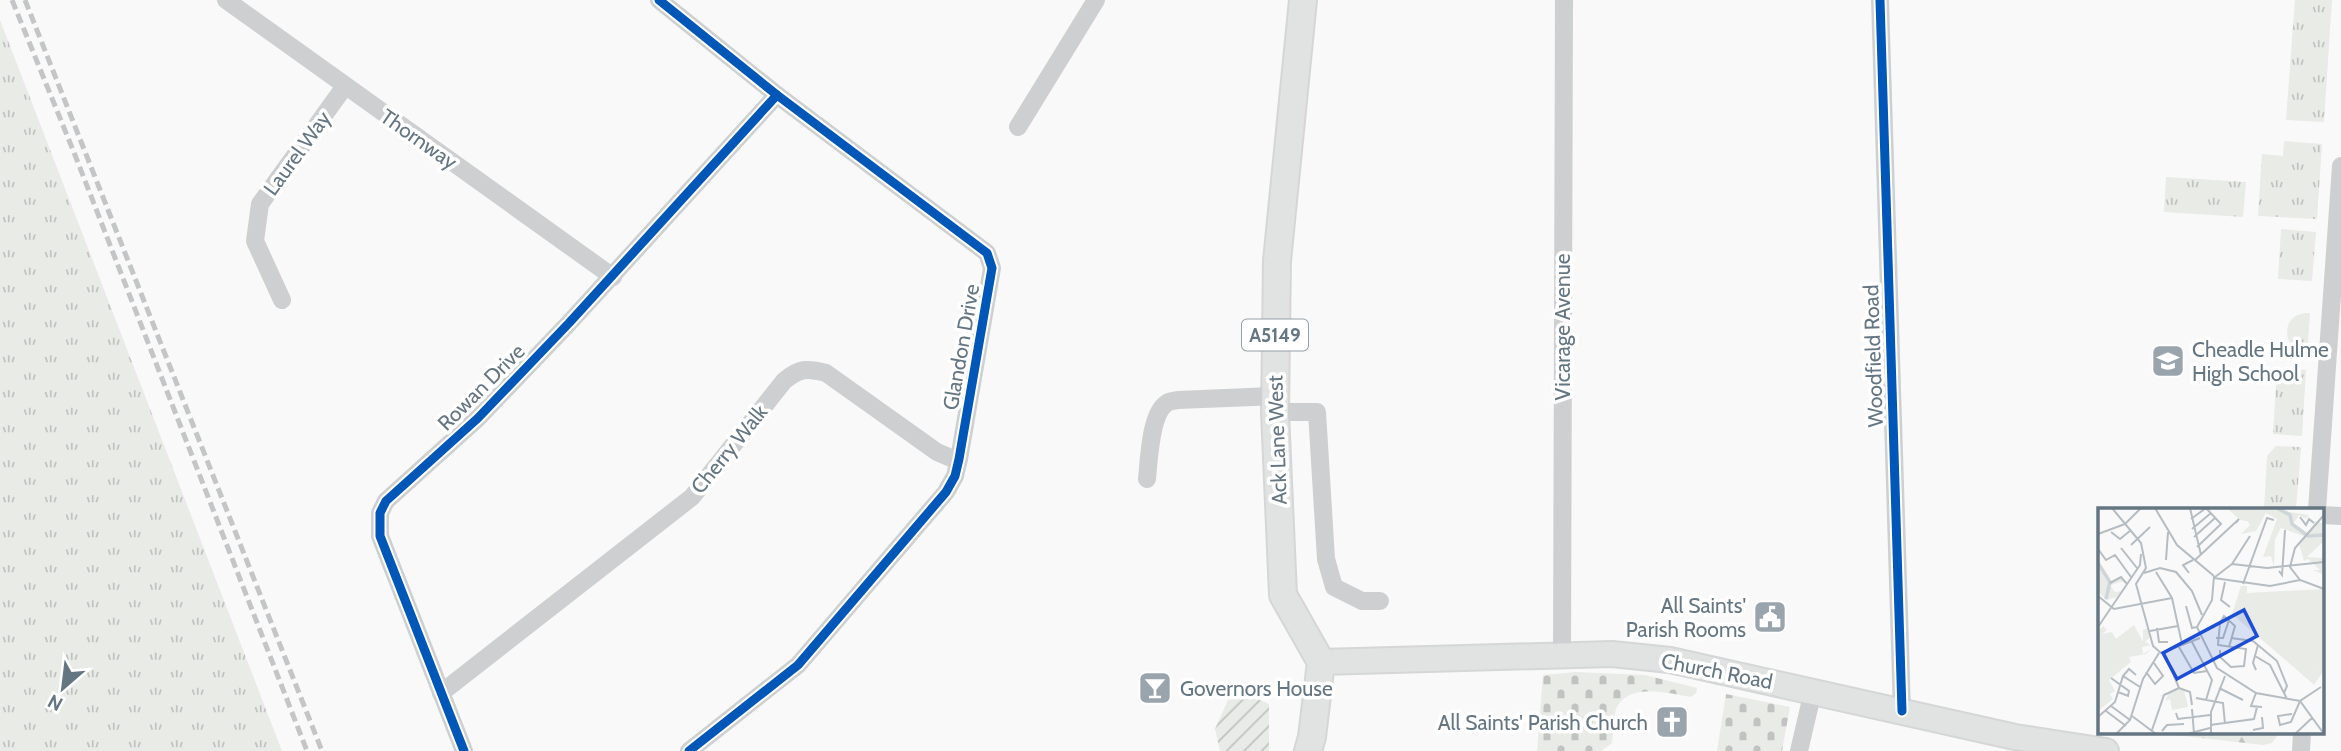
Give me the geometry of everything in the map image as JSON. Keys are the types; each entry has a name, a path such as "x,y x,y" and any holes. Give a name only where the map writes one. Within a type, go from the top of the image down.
{"main road":[{"name":"Ack Lane West","path":"1303,0 1277,261 1275,404 1283,595 1321,662"},
{"name":"Church Road","path":"1321,662 1612,654 1670,660 2015,737 2106,751"},
{"path":"1308,751 1321,662"}],"street":[{"name":"Thornway","path":"226,0 613,277"},
{"name":"Glandon Drive","path":"659,0 777,95 986,253 992,268 960,459 946,492 798,664 689,751"},
{"path":"1018,127 1096,0"},
{"name":"Vicarage Avenue","path":"1562,655 1564,0"},
{"name":"Woodfield Road","path":"1880,0 1902,711"},
{"name":"Laurel Way","path":"282,300 255,241 260,204 345,86"},
{"name":"Rowan Drive","path":"464,751 380,536 380,513 386,501 478,418 613,277 777,95"},
{"path":"2317,508 2341,166"},
{"name":"Cherry Walk","path":"442,693 692,497 784,381 796,371 808,368 826,373 937,452 960,459"},
{"path":"1147,479 1153,430 1158,414 1166,403 1178,400 1275,404 1324,411 1326,558 1334,587 1362,601 1380,601"},
{"path":"1799,751 1813,691"}],"green space":[{"path":"2295,0 2332,0 2324,122 2286,120"},
{"path":"0,20 282,751 0,751"},
{"path":"2284,141 2322,144 2317,219 2258,216 2262,154 2283,156"},
{"path":"2166,177 2246,182 2243,217 2164,212"},
{"path":"2281,229 2316,232 2312,281 2278,279"},
{"path":"2310,313 2307,358 2292,347 2287,332 2293,318"},
{"path":"2277,368 2306,370 2302,436 2273,434"},
{"path":"2276,446 2301,447 2296,508 2264,508 2267,456"},
{"path":"1576,672 1645,675 1697,688 1691,697 1653,691 1625,698 1615,713 1612,743 1601,751 1537,751 1543,675"},
{"path":"1233,689 1269,704 1269,751 1220,751 1215,729"},
{"path":"1726,694 1790,707 1782,751 1717,751"},
{"path":"2167,734 2279,734 2272,743 2263,745"}],"railway":[{"path":"12,0 307,751"},
{"path":"25,0 322,751"}],"cycle path":[{"path":"659,0 777,95 987,253 992,268 959,459 955,476 946,492 798,665 689,751"},
{"path":"1880,0 1902,711"},
{"path":"464,751 380,536 380,513 386,501 478,418 569,323 777,95"}],"place":[{"name":"Cheadle Hulme High School","path":"2168,361"},
{"name":"All Saints' Parish Rooms","path":"1770,617"},
{"name":"Governors House","path":"1155,688"},
{"name":"All Saints' Parish Church","path":"1672,722"}]}
